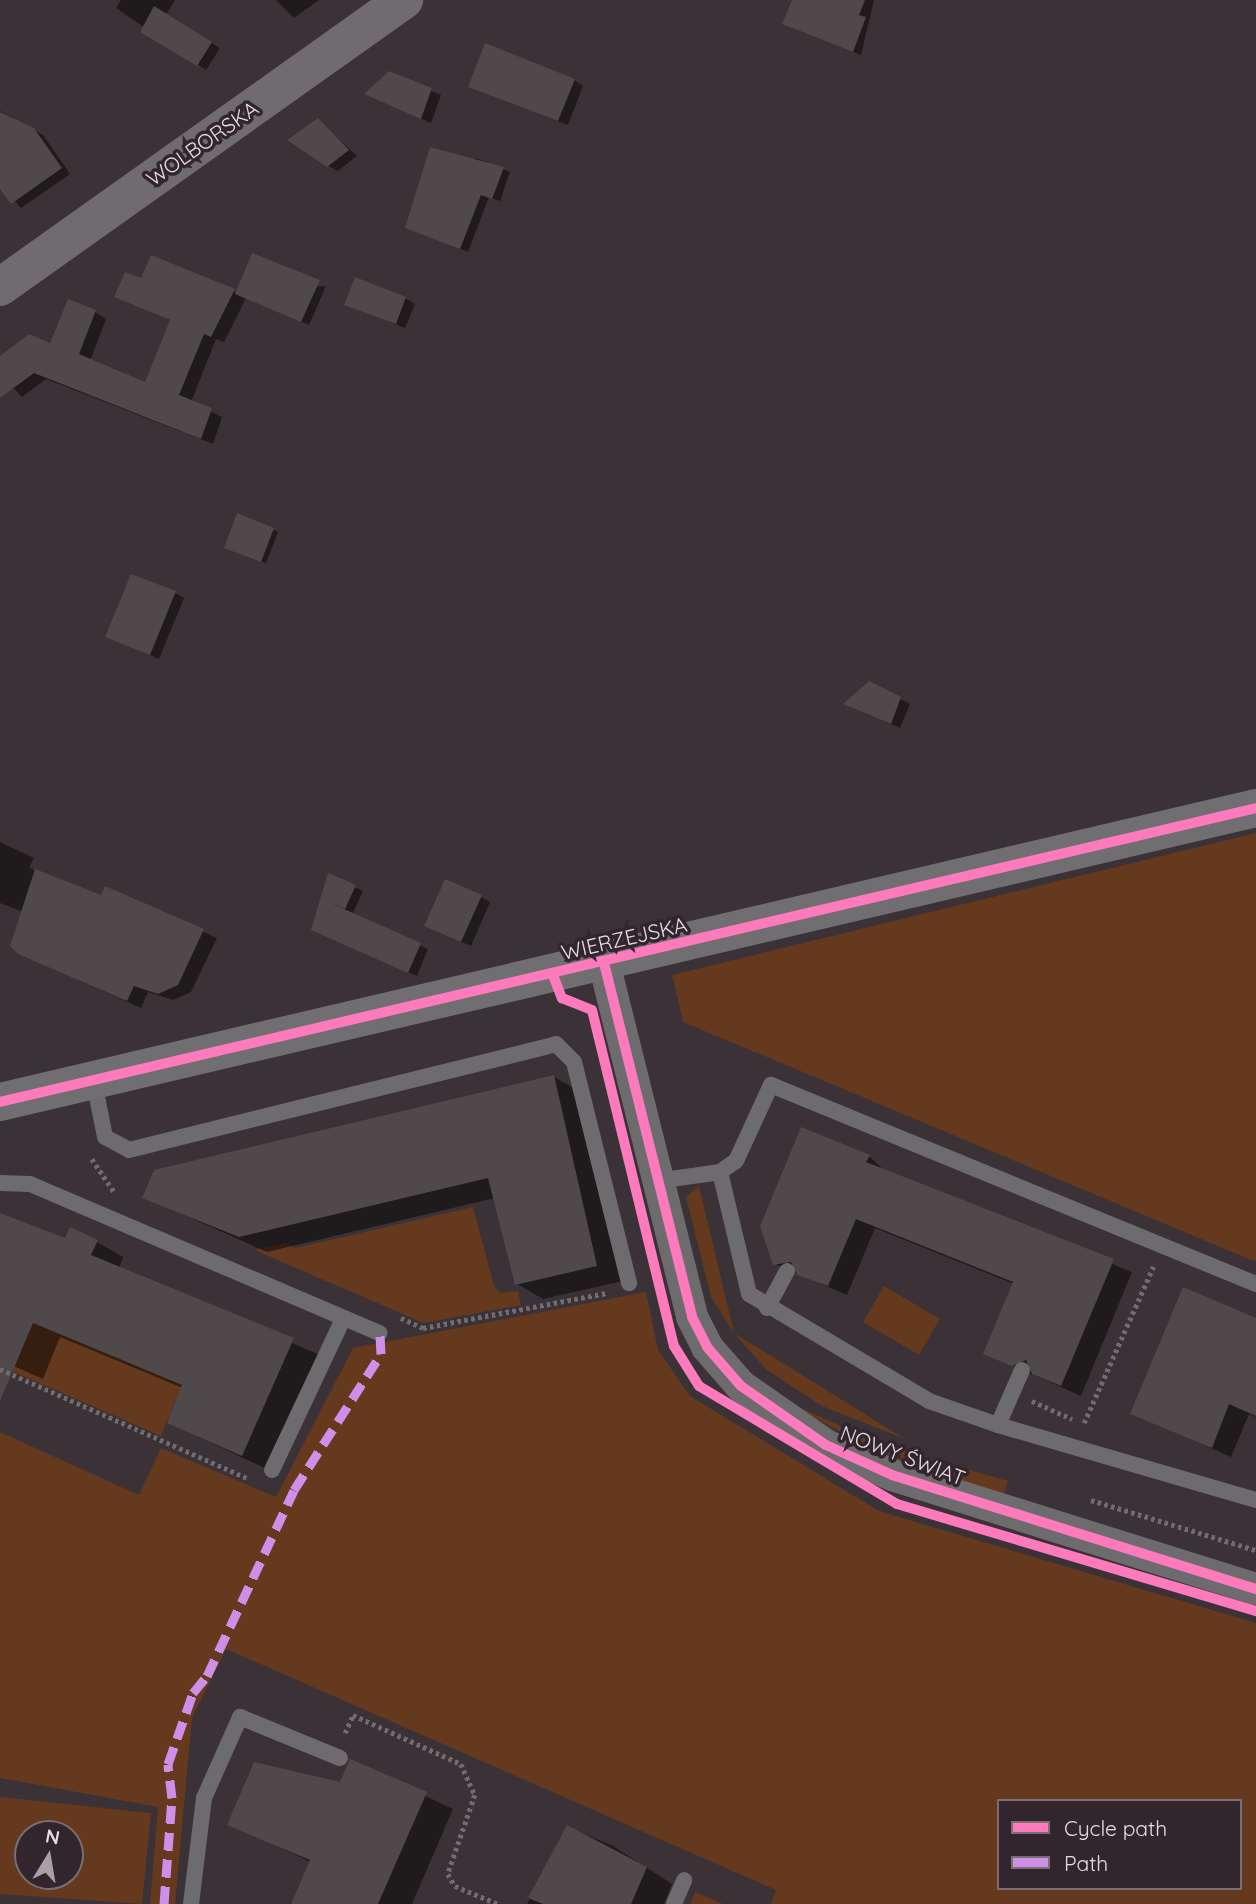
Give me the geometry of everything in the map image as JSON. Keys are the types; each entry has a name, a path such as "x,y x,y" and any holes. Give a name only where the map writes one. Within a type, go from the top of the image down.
{"main road":[{"name":"WOLBORSKA","path":"0,287 404,0"}],"street":[{"name":"WIERZEJSKA","path":"0,1102 604,963 1256,808"},
{"name":"NOWY ŚWIAT","path":"604,963 657,1181 699,1336 754,1398 826,1445 891,1475 1256,1589"}],"lane":[{"path":"94,1082 105,1137 129,1150 556,1044 574,1062 629,1283"},
{"path":"657,1181 720,1171 736,1161 771,1085 1256,1284"},
{"path":"720,1171 743,1279 767,1308 929,1401 998,1425 1256,1500"},
{"path":"0,1183 30,1184 380,1333"},
{"path":"767,1308 787,1271"},
{"path":"272,1470 343,1319"},
{"path":"998,1425 1022,1370"},
{"path":"191,1904 204,1798 240,1717 337,1757"},
{"path":"674,1904 684,1880"}],"path":[{"path":"89,1153 102,1178 124,1199"},
{"path":"1012,1392 1086,1424 1162,1245"},
{"path":"386,1311 423,1328 627,1290 629,1283"},
{"path":"0,1369 264,1486 272,1470"},
{"path":"337,1757 353,1715 461,1764 475,1795 448,1874 455,1886 498,1904"}],"shaded area":[{"path":"1256,833 1256,1262 683,1022 672,975"},
{"path":"699,1186 734,1333 711,1297 686,1197"},
{"path":"473,1207 494,1286 500,1293 518,1291 521,1305 424,1323 254,1250 286,1243 295,1248"},
{"path":"884,1286 940,1319 919,1355 863,1322"},
{"path":"646,1292 658,1350 690,1396 879,1511 1256,1623 1256,1904 771,1904 776,1890 226,1649 192,1718 175,1904 150,1904 158,1807 0,1778 0,1432 139,1495 161,1448 276,1497 353,1348"},
{"path":"33,1323 182,1385 161,1436 0,1366 16,1364"},
{"path":"734,1333 905,1439 822,1406 767,1370"},
{"path":"781,1399 881,1444 1008,1481 1003,1496 888,1458"},
{"path":"0,1797 151,1813 142,1904 0,1894"},
{"path":"695,1892 723,1904 690,1904"}],"building":[{"path":"792,0 865,0 859,15 866,17 853,52 782,24"},
{"path":"154,6 212,42 197,66 140,32"},
{"path":"485,43 575,79 558,121 468,87"},
{"path":"389,71 432,88 421,119 364,94"},
{"path":"0,112 34,128 62,168 11,204 0,189"},
{"path":"318,118 349,150 327,167 287,140"},
{"path":"430,147 504,167 492,199 481,195 460,249 405,228"},
{"path":"252,253 320,280 301,322 235,294"},
{"path":"151,255 235,289 211,337 204,334 179,395 212,408 201,439 34,373 0,398 0,356 29,334 50,343 68,299 96,310 79,354 145,382 170,320 114,297 125,272 141,278"},
{"path":"355,277 406,297 396,324 344,305"},
{"path":"237,513 274,528 261,562 224,548"},
{"path":"131,574 176,591 150,655 105,637"},
{"path":"869,681 901,697 891,724 843,704"},
{"path":"35,869 101,895 105,886 204,929 178,985 158,994 134,986 127,1001 18,954 10,946"},
{"path":"328,873 356,885 345,909 326,901 421,943 408,973 311,930"},
{"path":"445,879 482,895 461,942 424,926"},
{"path":"554,1075 597,1266 515,1285 488,1178 239,1237 142,1198 154,1170"},
{"path":"801,1127 870,1155 866,1162 1114,1259 1061,1386 1032,1374 1026,1360 1012,1366 983,1354 1013,1282 856,1219 828,1286 797,1275 791,1262 773,1265 760,1226"},
{"path":"0,1213 65,1238 70,1227 98,1240 91,1255 294,1338 242,1456 167,1423 182,1385 33,1323 0,1401"},
{"path":"1183,1287 1256,1318 1256,1416 1229,1404 1212,1448 1130,1414"},
{"path":"350,1759 427,1792 378,1904 291,1904 310,1860 227,1825 254,1762 340,1782"},
{"path":"567,1825 647,1867 631,1904 543,1904 528,1898"}],"marked path":[{"path":"164,1904 172,1798 168,1764 193,1693 207,1676 294,1490 381,1354 380,1333"}],"cycle path":[{"path":"0,1102 1256,808"},
{"path":"604,963 692,1317 707,1347 741,1386 826,1445 892,1475 1256,1589"},
{"path":"553,975 562,998 592,1010 674,1346 699,1386 897,1504 1256,1611"}]}
